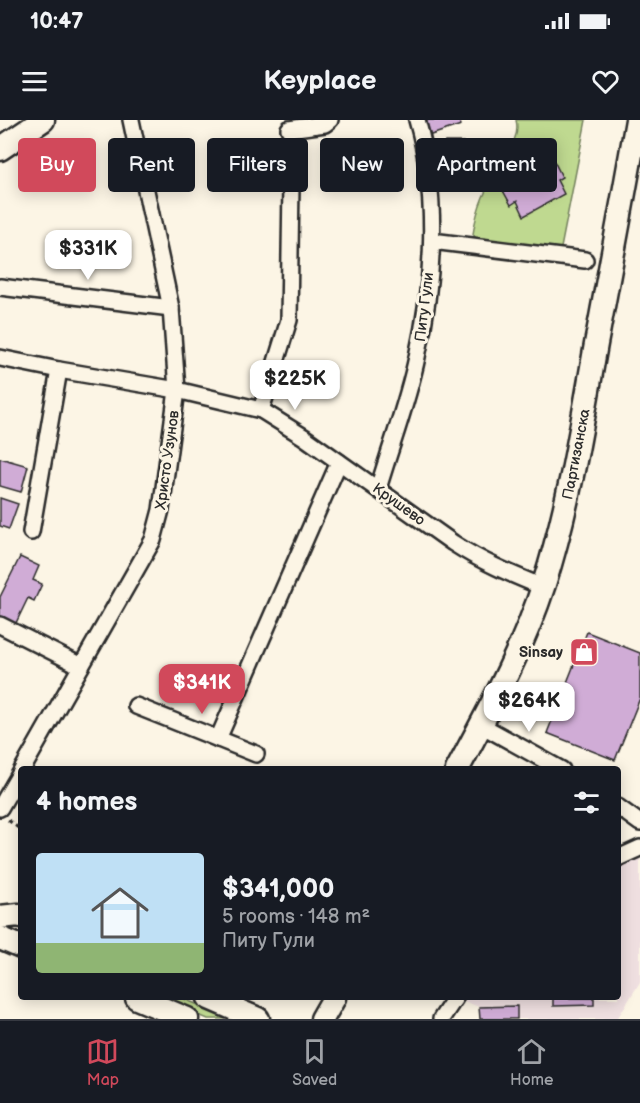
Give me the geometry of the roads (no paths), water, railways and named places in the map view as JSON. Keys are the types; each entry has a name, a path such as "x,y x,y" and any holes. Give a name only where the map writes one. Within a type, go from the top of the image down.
{"street":[{"path":"0,149 43,120"},
{"name":"Христо Узунов","path":"25,766 153,540 161,510 177,390 171,308 131,120"},
{"path":"289,129 325,124 330,120"},
{"name":"Питу Гули","path":"378,489 409,391 423,328 432,241 432,218 426,162 417,120"},
{"name":"Партизанска","path":"458,766 522,641 543,587 563,519 574,470 637,120"},
{"path":"261,410 289,320 291,192"},
{"path":"432,241 585,260"},
{"path":"0,287 171,308"},
{"name":"Крушево","path":"0,358 177,390 261,410 304,436 474,557 543,587"},
{"path":"31,532 59,370"},
{"path":"218,739 339,462"},
{"path":"0,625 81,666"},
{"path":"136,706 256,754"},
{"path":"481,725 555,766"},
{"name":"Христо Узунов","path":"4,814 18,781"},
{"path":"621,809 640,824"},
{"path":"621,857 640,848"},
{"path":"0,917 18,915"},
{"path":"0,938 18,946"},
{"path":"142,1000 187,1019"},
{"path":"214,1000 258,1019"},
{"path":"322,1019 332,1000"},
{"path":"441,1019 454,1000"}],"place":[{"name":"Sinsay","path":"584,652"}]}
